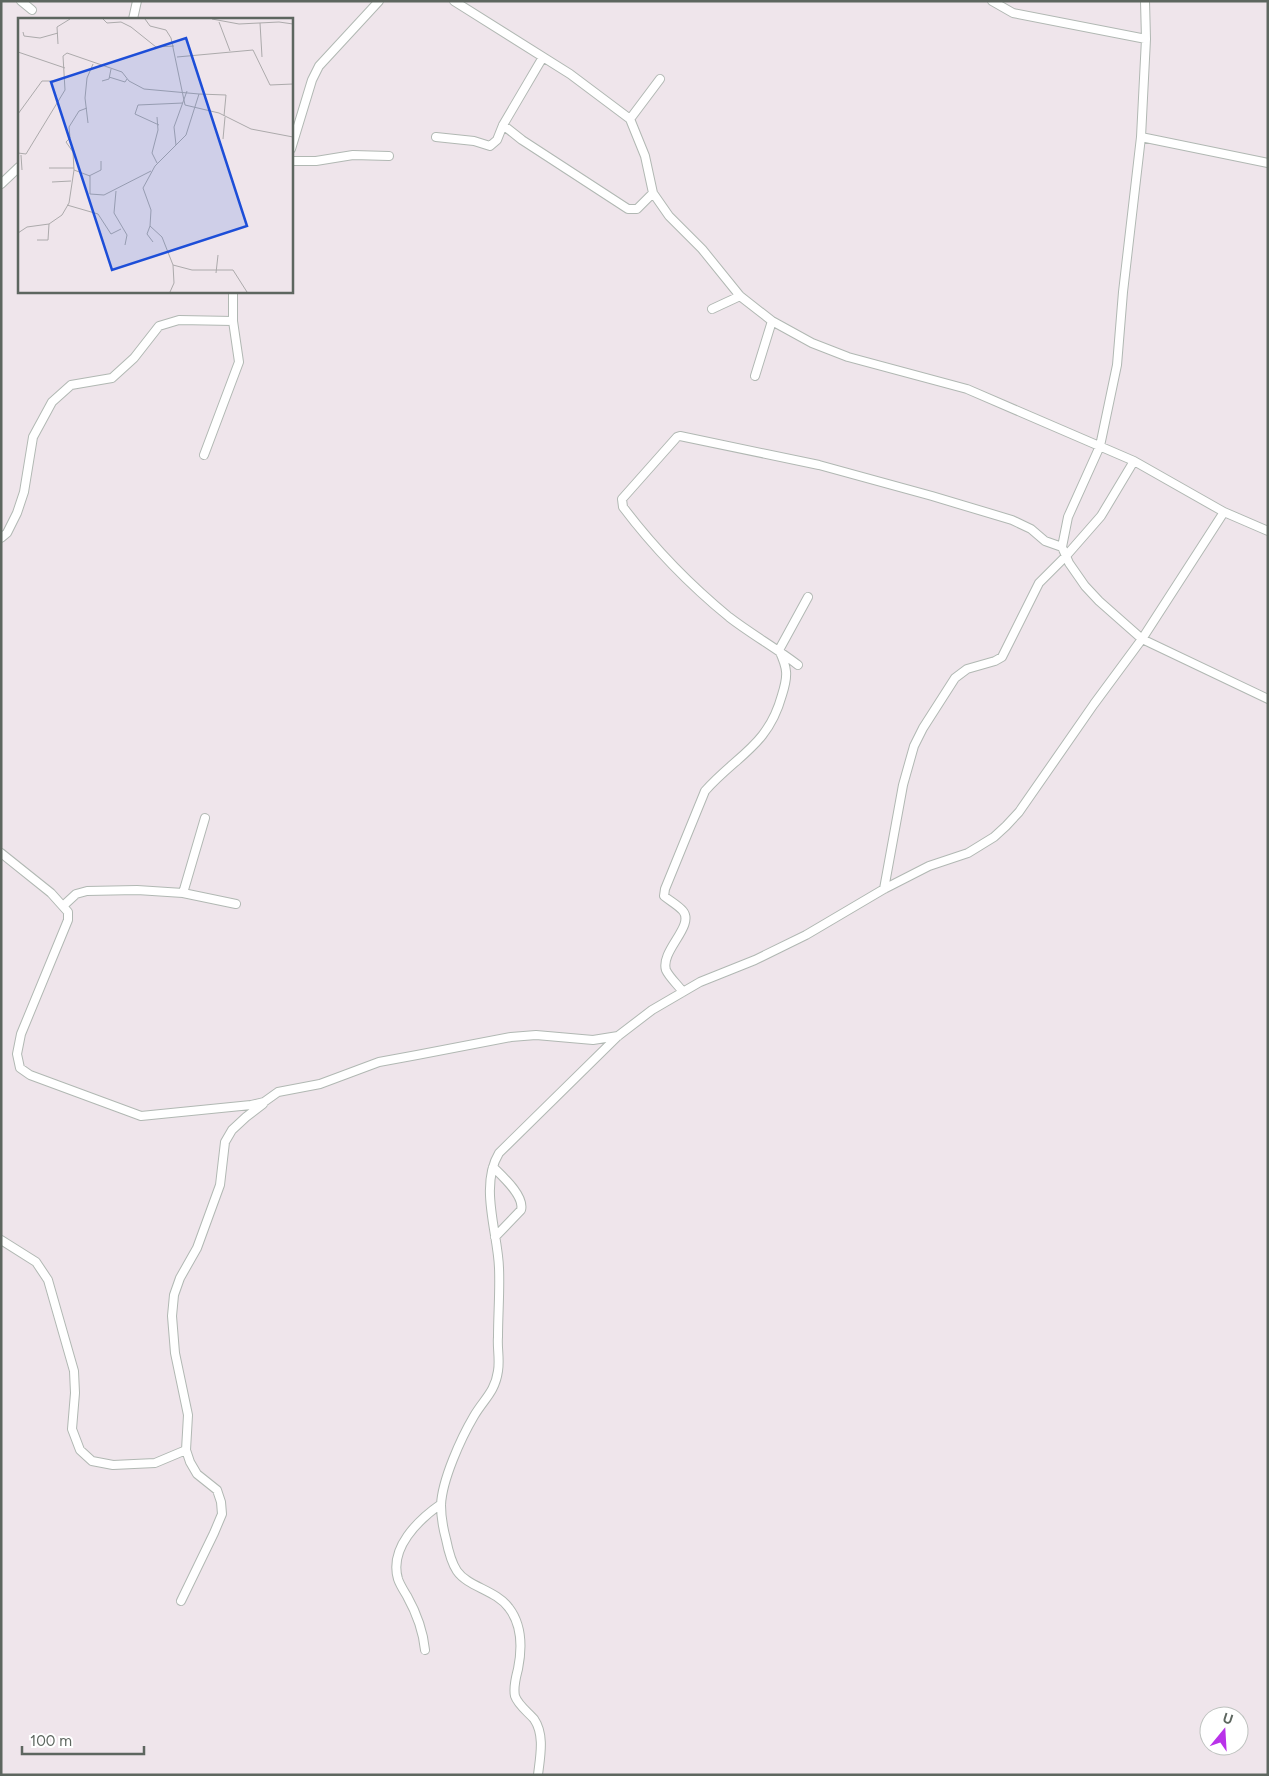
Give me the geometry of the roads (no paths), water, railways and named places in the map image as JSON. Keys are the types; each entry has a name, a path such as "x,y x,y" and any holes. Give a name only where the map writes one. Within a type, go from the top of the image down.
{"street":[{"path":"21,1 32,10"},
{"path":"133,18 137,1"},
{"path":"292,146 312,80 319,66 379,1"},
{"path":"454,1 570,74 630,119 645,156 653,193 669,216 702,249 740,296 772,321 812,343 848,357 966,389 1134,461 1224,512 1268,531"},
{"path":"992,1 1013,13 1146,39"},
{"path":"1145,1 1146,39 1141,137 1123,292 1117,365 1100,446 1068,516 1062,547 1069,563 1085,586 1142,639 1268,699"},
{"path":"436,137 474,141 490,146 498,140 503,125 543,58"},
{"path":"630,119 660,78"},
{"path":"503,125 522,140 628,209 637,209 653,193"},
{"path":"1141,137 1268,163"},
{"path":"292,161 316,161 353,155 389,156"},
{"path":"1,184 18,168"},
{"path":"204,455 239,362 233,321 233,292"},
{"path":"712,309 740,296"},
{"path":"1,538 7,533 17,513 24,492 32,437 52,402 71,386 112,378 134,358 159,326 178,320 233,321"},
{"path":"754,376 772,321"},
{"path":"798,666 779,650 730,618 676,569 623,507 622,499 677,437 680,436 819,465 932,496 1012,520 1031,529 1045,541 1062,547"},
{"path":"884,889 903,784 914,746 923,728 955,678 967,669 995,661 1002,657 1039,583 1101,516 1134,461"},
{"path":"538,1775 541,1755 539,1732 534,1720 518,1701 515,1691 520,1633 515,1617 499,1597 468,1580 457,1570 446,1539 441,1504 444,1488 460,1443 474,1416 492,1392 499,1368 499,1267 494,1237 490,1189 493,1167 499,1153 618,1036 652,1010 700,982 756,960 806,935 884,889 929,866 968,853 981,846 1006,826 1019,812 1142,639 1224,512"},
{"path":"779,650 808,598"},
{"path":"683,992 666,971 665,963 683,927 685,916 683,912 664,896 665,889 705,791 715,779 757,744 777,713 787,679 787,667 779,650"},
{"path":"183,893 205,818"},
{"path":"1,853 44,888 68,912 68,920 21,1034 17,1054 20,1068 30,1075 141,1116 251,1105 264,1102 278,1092 320,1084 379,1062 511,1037 536,1035 593,1040 618,1036"},
{"path":"63,906 76,894 87,891 137,890 183,893 236,904"},
{"path":"181,1601 222,1514 217,1490 197,1474 186,1450 188,1415 175,1353 172,1316 174,1295 180,1278 197,1248 220,1185 228,1135 246,1117 261,1107 264,1102"},
{"path":"493,1167 520,1196 522,1202 521,1210 494,1237"},
{"path":"1,1240 36,1262 48,1280 74,1371 75,1393 72,1429 80,1450 92,1462 113,1465 155,1463 186,1450"},
{"path":"425,1650 423,1632 417,1615 398,1579 396,1565 405,1539 415,1525 441,1504"}]}
